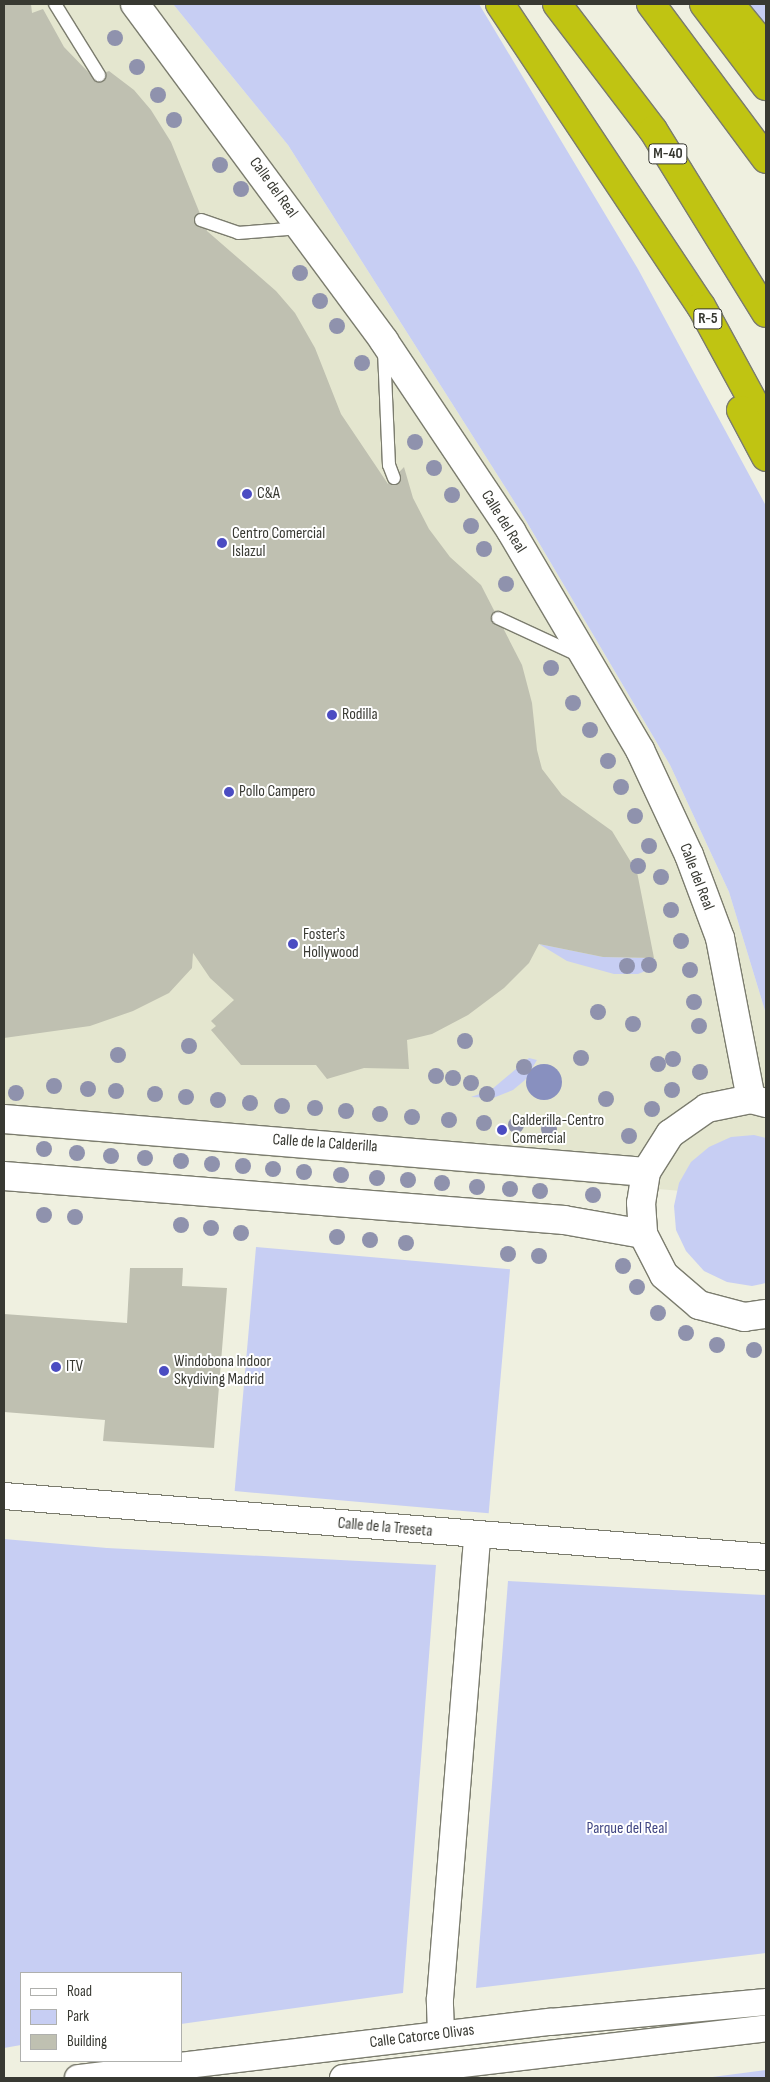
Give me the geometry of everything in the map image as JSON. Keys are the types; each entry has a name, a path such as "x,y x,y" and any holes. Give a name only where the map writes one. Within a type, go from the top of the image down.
{"highway":[{"path":"500,4 641,218 692,322 766,456"},
{"name":"M-40","path":"557,4 653,130 766,313"},
{"path":"651,4 766,159"},
{"path":"704,4 766,86"},
{"path":"730,4 766,48"},
{"name":"R-5","path":"641,218 701,306 766,425"}],"street":[{"name":"Calle del Real","path":"135,4 384,341 511,532 640,750 692,864 720,938 759,1101 707,1108 670,1134 646,1172 640,1203 643,1234 664,1275 699,1305 744,1317 766,1314"},
{"name":"Calle de la Calderilla","path":"4,1119 646,1172"},
{"path":"4,1176 555,1219 643,1234"},
{"name":"Calle de la Treseta","path":"4,1496 766,1557"},
{"path":"441,2034 440,1999 476,1535"},
{"name":"Calle Catorce Olivas","path":"78,2078 441,2034 766,2002"},
{"name":"Calle Catorce Olivas","path":"343,2078 766,2028"}],"lane":[{"path":"55,4 64,22 99,74"},
{"path":"202,220 238,233 302,228"},
{"path":"384,341 389,465 394,478"},
{"path":"498,618 585,658"}],"shaded area":[{"name":"Centro Comercial Islazul","path":"4,4 173,4 288,145 519,509 670,765 729,892 766,1014 766,1198 4,1135"},
{"path":"544,1064 557,1069 562,1082 557,1095 544,1100 531,1095 526,1082 531,1069"}],"green space":[{"path":"173,4 479,4 638,269 766,506 766,1014 729,892 670,765 519,509 288,145"},
{"path":"728,4 766,4 766,63"},
{"path":"539,944 603,957 654,958 655,967 638,974 614,974 567,961"},
{"path":"529,1058 537,1060 525,1080 513,1090 493,1098 471,1097 491,1090"},
{"path":"754,1135 766,1138 766,1283 752,1286 727,1282 704,1271 686,1251 676,1230 674,1206 679,1183 691,1162 709,1147 731,1137"},
{"path":"256,1247 510,1269 489,1513 235,1491"},
{"path":"4,1539 107,1548 436,1565 403,1993 182,2024 182,1972 20,1972 20,2045 4,2048"},
{"name":"Parque del Real","path":"508,1581 766,1595 766,1953 476,1988"},
{"path":"766,2070 766,2078 705,2078"}],"building":[{"name":"Centro Comercial Islazul","path":"4,4 31,4 32,13 43,9 64,47 93,77 109,71 134,90 151,110 171,142 207,231 276,291 295,313 315,348 341,414 388,484 404,467 413,498 429,529 450,557 481,585 522,665 532,703 537,750 542,769 562,795 612,831 637,872 654,958 603,957 539,944 529,963 504,988 468,1015 432,1034 407,1040 409,1069 364,1068 327,1079 316,1065 241,1065 211,1030 216,1026 211,1021 234,1000 210,978 193,953 192,968 169,993 133,1011 90,1026 4,1038"},
{"name":"Windobona Indoor Skydiving Madrid","path":"130,1268 183,1268 182,1286 227,1288 214,1448 103,1441 105,1420 4,1412 4,1314 127,1323"}],"place":[{"name":"C&A","path":"247,494"},
{"name":"Centro Comercial Islazul","path":"222,543"},
{"name":"Rodilla","path":"332,715"},
{"name":"Pollo Campero","path":"229,792"},
{"name":"Foster's Hollywood","path":"293,944"},
{"name":"Calderilla-Centro Comercial","path":"502,1130"},
{"name":"ITV","path":"56,1367"},
{"name":"Windobona Indoor Skydiving Madrid","path":"164,1371"}]}
